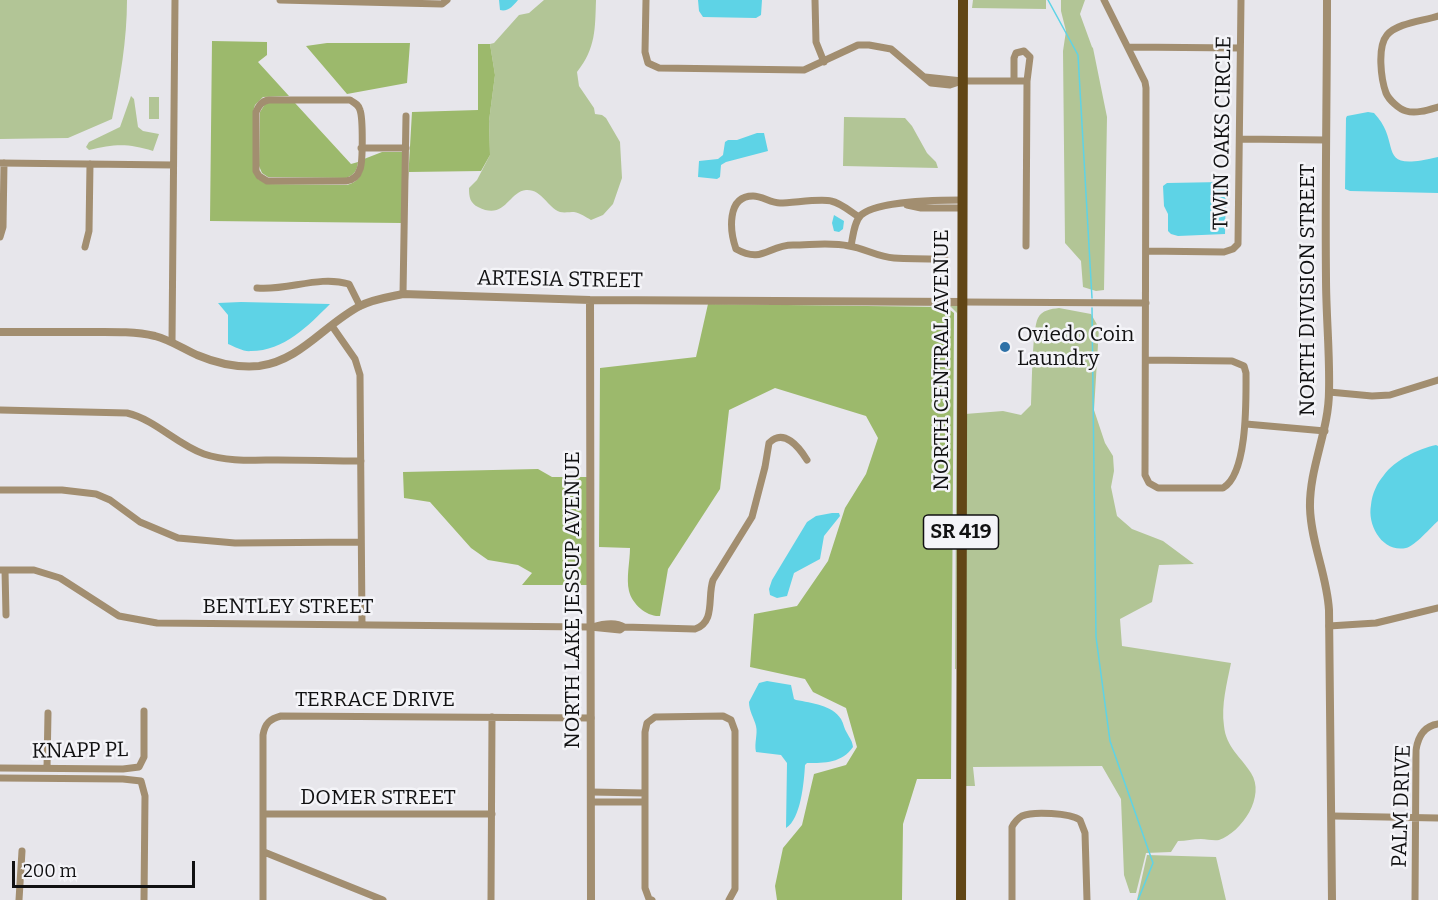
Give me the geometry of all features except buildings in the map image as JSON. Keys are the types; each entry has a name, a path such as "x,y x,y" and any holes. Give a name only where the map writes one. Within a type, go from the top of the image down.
{"main road":[{"name":"NORTH CENTRAL AVENUE","path":"961,900 963,0"}],"street":[{"path":"172,342 175,0"},
{"path":"280,0 442,4 447,1"},
{"path":"646,0 645,52 648,63 659,68 804,70 858,45 891,49 924,76 962,81 1027,81"},
{"path":"815,0 814,29 816,42 824,62"},
{"path":"1104,0 1146,88 1145,468 1146,480 1158,488 1223,488 1228,485 1234,475 1245,437 1246,373 1244,366 1232,360 1146,360"},
{"name":"TWIN OAKS CIRCLE","path":"1146,251 1224,252 1233,249 1238,244 1241,0"},
{"name":"NORTH DIVISION STREET","path":"1327,0 1326,280 1329,392 1325,430 1310,504 1314,542 1328,597 1333,816 1332,900"},
{"path":"1438,16 1395,28 1387,34 1381,44 1380,54 1386,93 1393,103 1405,111 1419,112 1438,108"},
{"path":"1128,47 1240,48"},
{"path":"1014,81 1014,58 1020,51 1028,53 1030,57 1027,81 1026,246"},
{"path":"269,100 350,100 357,104 361,113 361,148 360,170 351,180 267,181 256,171 258,106 269,100"},
{"path":"404,294 406,116"},
{"path":"1240,139 1326,140"},
{"path":"361,148 406,148"},
{"path":"0,237 3,227 2,163 174,165"},
{"path":"85,247 89,231 90,164"},
{"path":"859,217 832,201 776,203 754,196 736,204 732,214 732,236 736,249 745,254 758,256 788,245 851,246 872,254 893,258 945,259"},
{"path":"851,246 859,217 880,207 922,200 962,204"},
{"path":"257,288 280,288 322,280 343,282 349,284 360,306"},
{"name":"ARTESIA STREET","path":"0,332 137,333 172,342 221,363 260,366 283,359 303,349 360,306 381,298 404,294 590,300 1146,303"},
{"name":"NORTH LAKE JESSUP AVENUE","path":"590,300 591,900"},
{"path":"332,326 355,359 360,375 362,624"},
{"path":"1329,392 1372,396 1390,395 1438,380"},
{"path":"0,410 127,413 147,420 182,444 217,457 242,460 361,461"},
{"path":"1246,424 1325,430"},
{"name":"BENTLEY STREET","path":"3,570 34,570 60,578 119,616 157,623 689,629 703,626 707,621 710,613 710,590 713,580 752,517 769,443 773,439 785,438 795,444 807,460"},
{"path":"0,490 62,490 96,494 110,500 140,522 178,538 235,543 361,542"},
{"path":"3,570 6,615"},
{"path":"1329,626 1376,623 1438,608"},
{"name":"KNAPP PL","path":"0,768 123,770 139,766 144,757 144,711"},
{"path":"47,768 48,713"},
{"path":"652,900 649,899 645,888 645,732 647,723 655,717 723,716 731,720 735,731 735,889 729,900"},
{"path":"491,900 492,717"},
{"name":"TERRACE DRIVE","path":"263,900 263,735 264,727 273,718 591,718"},
{"name":"PALM DRIVE","path":"1415,900 1418,741 1428,727 1438,724"},
{"path":"0,778 123,778 141,781 145,796 144,900"},
{"path":"621,792 621,802"},
{"path":"591,797 621,792 645,793"},
{"path":"591,797 621,802 645,802"},
{"name":"DOMER STREET","path":"264,814 492,814"},
{"path":"1012,900 1012,827 1022,816 1030,814 1068,814 1080,820 1085,832 1088,900"},
{"path":"1333,816 1438,818"},
{"path":"19,900 22,851"},
{"path":"264,852 383,900"}],"green space":[{"path":"0,0 127,0 126,30 112,119 68,138 0,139"},
{"path":"544,0 596,0 595,29 591,46 577,72 579,86 594,108 595,114 606,118 620,142 622,178 613,204 603,215 591,220 576,213 555,210 532,190 520,192 494,211 478,207 473,204 470,197 469,188 477,180 490,155 489,121 495,75 490,44 494,43 519,15 529,13"},
{"path":"973,0 1046,0 1046,9 972,8"},
{"path":"1061,0 1085,0 1080,14 1093,48 1107,117 1104,290 1096,291 1083,287 1081,261 1065,243 1063,51 1066,31"},
{"path":"212,41 267,42 267,55 258,62 289,96 263,97 255,105 253,112 258,179 267,184 347,185 355,182 360,176 364,159 382,152 403,152 402,223 210,221"},
{"path":"327,43 410,43 407,83 347,94 306,46"},
{"path":"478,44 490,44 495,75 489,121 490,155 481,171 409,172 408,181 412,112 478,110"},
{"path":"131,96 134,99 138,127 143,131 159,134 153,151 121,145 89,150 86,147 89,142 120,127"},
{"path":"149,97 159,97 159,119 149,119"},
{"path":"295,103 351,164 358,162 355,172 346,178 268,177 262,173 259,166 260,112 265,104"},
{"path":"844,117 905,118 938,168 843,166"},
{"path":"708,304 946,307 954,313 951,779 917,779 903,824 902,900 777,900 775,886 783,848 802,825 814,774 846,765 857,747 846,708 813,692 805,679 750,667 754,614 797,606 828,561 845,508 866,474 878,438 866,416 775,388 729,410 720,489 668,569 660,616 645,612 631,596 628,581 630,548 599,547 600,368 696,357"},
{"path":"949,305 959,305 956,669 957,313"},
{"path":"1059,308 1091,314 1099,328 1094,410 1105,443 1113,456 1114,471 1111,487 1117,516 1132,529 1163,541 1194,564 1159,565 1152,602 1120,619 1122,646 1231,663 1224,702 1225,733 1255,782 1254,802 1249,812 1228,836 1219,840 1178,841 1171,852 1146,853 1136,893 1130,893 1124,875 1121,799 1102,766 973,767 975,786 964,786 965,414 1003,411 1021,415 1031,405 1036,324 1042,313"},
{"path":"538,469 552,477 588,477 587,585 522,585 532,573 518,565 488,560 471,548 430,502 404,498 403,472"},
{"path":"1147,855 1216,857 1226,900 1137,900"}],"water":[{"path":"499,0 518,0 510,8 500,10"},
{"path":"698,0 762,0 761,15 756,18 703,17 699,11"},
{"path":"1368,112 1374,113 1383,124 1392,153 1397,158 1404,161 1418,161 1438,157 1438,193 1345,189 1346,118"},
{"path":"764,133 768,151 726,162 721,165 720,177 717,179 698,177 699,161 718,159 723,155 725,142 728,140 737,140"},
{"path":"1222,182 1226,188 1225,234 1178,236 1168,231 1168,214 1164,206 1163,186 1167,183"},
{"path":"834,215 844,221 843,229 839,232 834,231 832,223"},
{"path":"218,303 330,304 304,329 285,342 263,350 248,351 228,344 228,315"},
{"path":"1438,446 1438,521 1410,547 1390,546 1378,536 1374,529 1370,513 1375,489 1381,478 1401,460 1422,449"},
{"path":"839,513 840,516 824,536 820,559 794,573 787,596 777,598 770,595 772,580 807,522 816,516"},
{"path":"767,681 791,685 794,699 821,705 837,714 853,747 838,759 805,765 803,790 798,809 786,828 787,763 781,755 756,752 756,729 749,705 759,683"}],"waterway":[{"path":"1048,0 1078,55 1092,298"},
{"path":"1092,308 1096,637 1110,741 1153,863 1138,900"}],"place":[{"name":"Oviedo Coin Laundry","path":"1005,347"}]}
